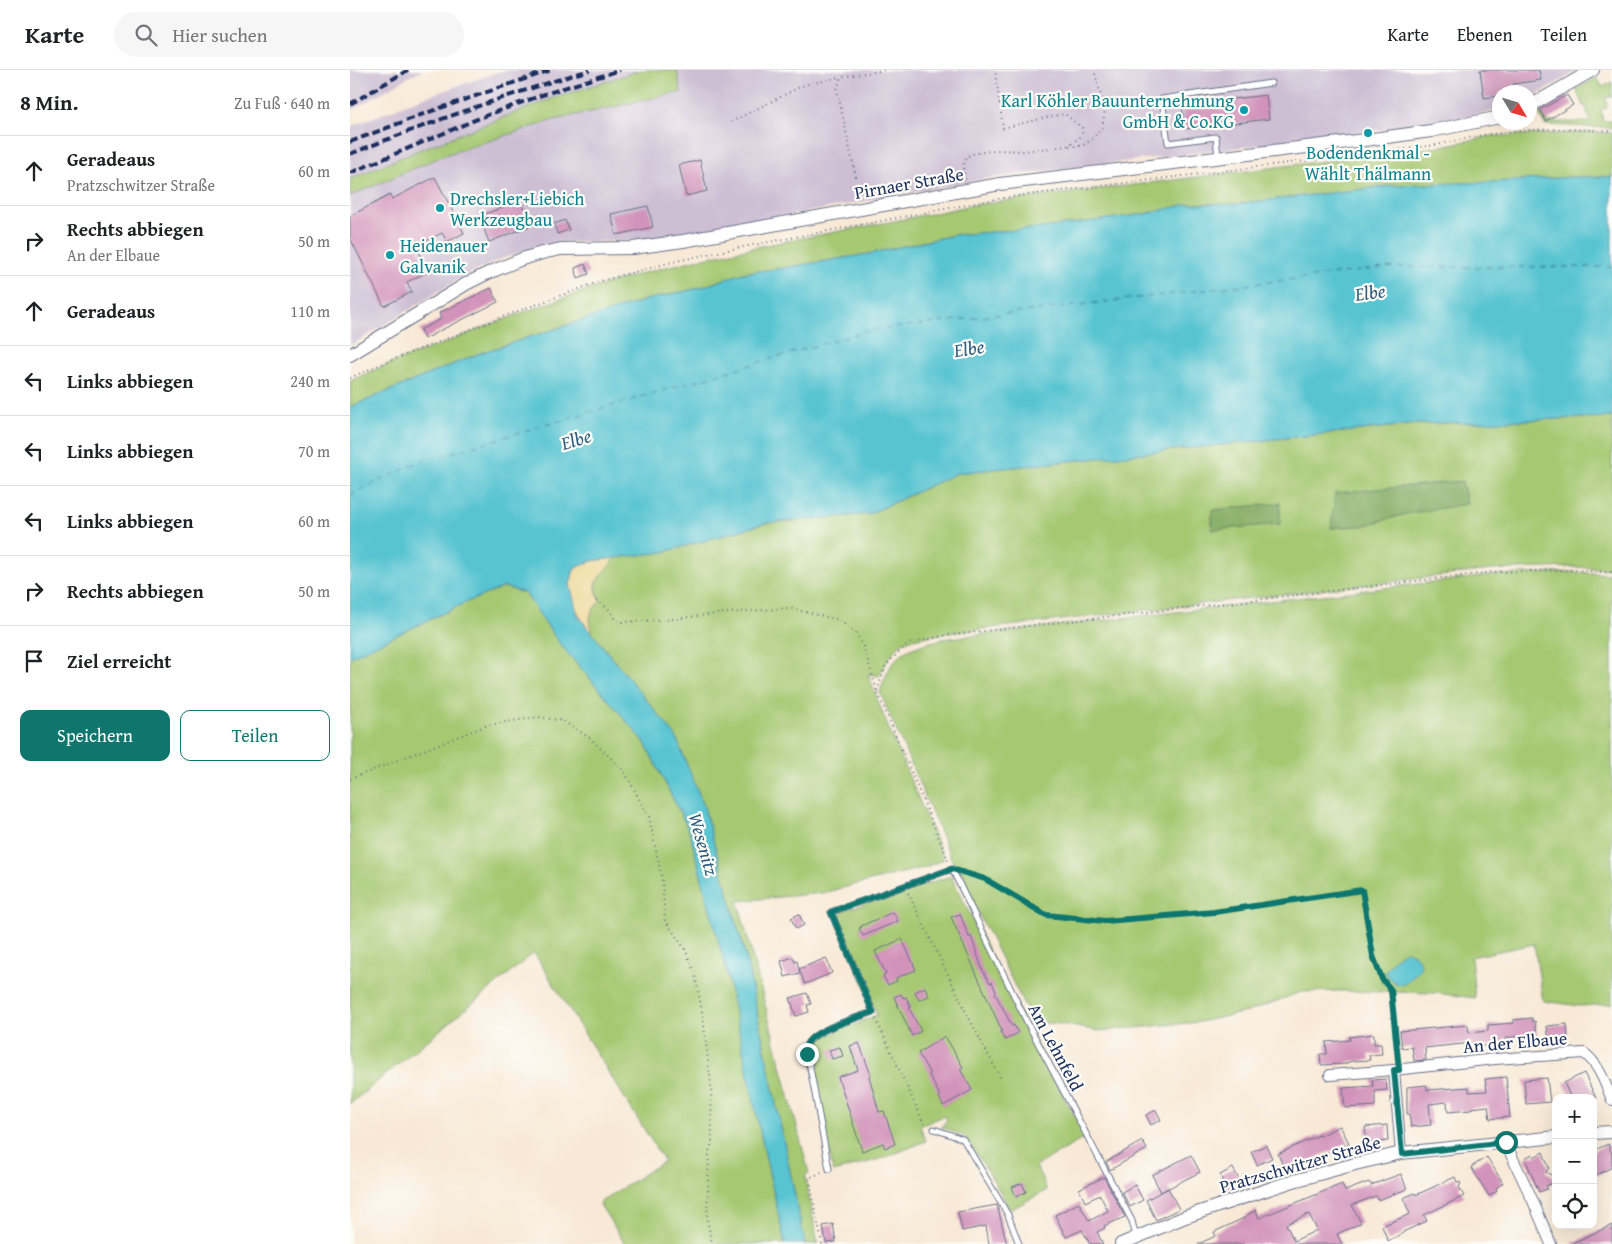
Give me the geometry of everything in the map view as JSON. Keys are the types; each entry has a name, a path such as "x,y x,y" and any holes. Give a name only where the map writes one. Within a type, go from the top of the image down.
{"street":[{"path":"1537,102 1593,70"},
{"name":"Pirnaer Straße","path":"350,355 466,284 488,273 542,253 561,249 633,248 673,243 1000,184 1373,140 1492,119"},
{"name":"An der Elbaue","path":"1330,1075 1495,1059 1584,1053 1598,1068 1612,1100"},
{"path":"1396,1070 1402,1154"},
{"path":"1597,1133 1612,1132"},
{"name":"Pratzschwitzer Straße","path":"1121,1244 1185,1217 1290,1182 1355,1164 1402,1154 1552,1137"},
{"path":"1506,1142 1534,1201 1551,1244"}],"lane":[{"path":"1218,157 1216,137 1168,143 1162,99 1271,83"},
{"path":"829,1169 806,1046 819,1033 873,1012 831,912 952,869"},
{"name":"Am Lehnfeld","path":"952,869 1028,1022 1132,1221 1136,1238"},
{"path":"934,1129 963,1139 1008,1215 1019,1244"}],"path":[{"path":"731,122 804,85 885,70"},
{"path":"995,70 1003,128 1065,114 1082,128 1079,138 1067,146"},
{"path":"967,190 963,166 966,157 972,154 994,150 1023,151 1082,146 1091,140 1102,128 1105,111 1094,70"},
{"path":"840,77 837,90 856,177"},
{"path":"350,378 518,310 593,284 638,271 736,248 1003,198 1436,145 1491,134 1526,130"},
{"path":"1537,130 1612,131"},
{"path":"877,691 886,666 907,644 942,636 1494,572 1572,570 1612,572"},
{"path":"596,601 608,608 614,618 620,622 665,620 789,608 839,620 856,633 864,648 877,691 952,869 985,879 1046,915 1105,921 1214,912 1362,890 1373,956 1382,979 1391,990 1396,1070"},
{"path":"350,779 488,725 538,717 563,721 590,738 624,771 649,817 662,880 664,920 685,949 695,974 711,1085 712,1143 709,1151 707,1219 712,1244"},
{"path":"905,886 1001,1080"},
{"path":"873,1012 926,1129 934,1129"},
{"path":"822,1244 809,1178 829,1169"}],"shaded area":[{"path":"350,70 423,70 350,111"},
{"path":"504,70 641,70 551,99 350,179 350,127 422,98"},
{"path":"677,70 1579,70 1537,95 1537,85 1492,85 1492,111 1430,124 990,178 654,239 562,242 538,246 499,260 464,276 350,346 350,196 445,155 554,120 680,93"}],"green space":[{"path":"641,70 677,70 681,92 554,120 445,155 350,196 350,179 551,99"},
{"path":"1597,78 1603,87 1612,82 1612,97 1606,97 1607,108 1601,110 1603,121 1612,121 1612,128 1545,125 1538,113 1540,110 1549,122 1591,122 1585,105 1583,106 1576,89"},
{"path":"1612,133 1612,177 1398,185 1235,204 1188,204 1145,214 1043,228 954,235 868,254 743,273 699,288 646,300 480,353 350,407 350,381 373,370 554,301 609,283 704,258 973,205 1437,147 1491,136"},
{"path":"1612,417 1612,569 1572,567 1491,570 941,634 906,641 894,652 879,676 868,674 884,717 944,859 926,867 822,893 738,901 809,1173 805,1176 818,1244 805,1244 745,954 703,804 674,735 591,633 591,614 600,601 595,583 614,558 664,552 766,523 869,514 957,473 1417,424","holes":["1279,503 1280,523 1212,529","1406,514 1362,526 1331,527"]},
{"path":"1462,481 1467,504 1406,514 1362,526 1331,528 1335,493"},
{"path":"1280,503 1280,524 1212,530 1212,510"},
{"path":"1573,572 1612,574 1612,1004 1580,1006 1543,1001 1534,944 1471,957 1475,998 1435,993 1301,992 1247,1012 1200,1022 1099,1031 1060,1024 1033,1022 955,867 880,692 890,668 901,654 918,646 942,639 1496,575"},
{"path":"504,587 525,593 560,644 644,741 689,830 727,973 785,1244 625,1244 599,1203 664,1161 534,953 350,1104 350,657 467,602"},
{"path":"951,876 1024,1022 1086,1137 1036,1166 1047,1190 1010,1210 988,1171 964,1136 941,1127 947,1120 944,1116 920,1126 926,1141 884,1158 833,1172 809,1049 820,1038 877,1015 839,926 842,911"}],"sand":[{"path":"614,558 595,583 600,601 591,614 591,633 580,616 570,592 570,583 574,569 591,561"}],"water":[{"path":"1612,177 1612,417 1417,424 957,473 869,514 766,523 664,552 591,561 574,569 570,585 578,616 675,735 703,804 745,954 805,1244 785,1244 727,973 689,830 644,741 560,644 525,593 504,587 467,602 350,657 350,407 480,353 646,300 699,288 743,273 868,254 954,235 1043,228 1145,214 1188,204 1235,204 1398,185"},
{"path":"1405,951 1416,956 1421,967 1405,984 1401,985 1388,977 1385,972 1394,959"}],"building":[{"path":"1480,70 1539,70 1541,80 1513,85 1492,85 1492,97 1484,98"},
{"path":"1266,95 1269,119 1185,129 1182,105"},
{"path":"1567,95 1573,105 1546,121 1540,110"},
{"path":"700,160 707,191 686,196 679,165"},
{"path":"435,177 464,233 447,242 442,233 416,246 429,271 407,282 412,292 384,306 350,238 350,216 390,195 392,199"},
{"path":"521,201 530,226 489,242 479,216"},
{"path":"648,206 653,227 616,235 611,214"},
{"path":"565,220 569,230 557,234 554,224"},
{"path":"585,264 589,274 578,278 575,268"},
{"path":"491,288 498,302 424,339 420,330 441,319 439,313"},
{"path":"893,912 898,921 863,936 859,928 861,926"},
{"path":"799,914 804,925 796,929 791,918"},
{"path":"960,914 969,937 971,936 983,971 990,983 992,982 995,993 1012,1026 1014,1025 1018,1033 1005,1040 951,917"},
{"path":"902,939 916,970 896,978 897,981 888,985 883,976 886,974 875,951"},
{"path":"793,957 795,962 797,961 800,973 785,977 781,961"},
{"path":"826,958 832,973 805,984 799,969"},
{"path":"925,987 929,996 919,1000 915,992"},
{"path":"807,993 811,1004 807,1005 809,1012 796,1016 790,998"},
{"path":"901,994 903,998 906,997 911,1007 909,1008 921,1031 912,1036 894,997"},
{"path":"1532,1018 1533,1022 1535,1021 1537,1034 1505,1038 1505,1044 1473,1047 1472,1043 1425,1048 1426,1060 1414,1061 1412,1047 1402,1048 1400,1031 1468,1025 1469,1033 1488,1031 1488,1025 1514,1023 1513,1020"},
{"path":"1567,1024 1568,1040 1549,1042 1547,1026"},
{"path":"1374,1034 1374,1044 1381,1044 1382,1054 1369,1055 1370,1060 1352,1061 1346,1064 1321,1065 1320,1054 1327,1054 1326,1042 1350,1040 1349,1037"},
{"path":"945,1036 963,1067 960,1069 972,1090 943,1106 930,1074 918,1053"},
{"path":"859,1043 871,1075 869,1076 879,1112 884,1111 895,1144 885,1148 883,1143 862,1151 838,1077 858,1070 850,1046"},
{"path":"840,1047 843,1056 832,1059 829,1050"},
{"path":"1584,1073 1594,1094 1569,1094 1564,1083"},
{"path":"1506,1077 1510,1117 1490,1119 1488,1106 1448,1112 1447,1102 1429,1104 1431,1125 1411,1127 1409,1114 1407,1114 1407,1087 1427,1085 1427,1090 1469,1087 1469,1092 1487,1091 1485,1079"},
{"path":"1547,1078 1550,1102 1526,1104 1524,1080"},
{"path":"1386,1079 1387,1090 1375,1091 1375,1106 1345,1108 1343,1088 1373,1086 1372,1080"},
{"path":"1156,1110 1161,1120 1151,1125 1146,1115"},
{"path":"1387,1125 1388,1141 1367,1143 1365,1127"},
{"path":"1340,1126 1349,1143 1298,1166 1300,1169 1287,1175 1278,1154"},
{"path":"1142,1141 1147,1149 1110,1170 1106,1162"},
{"path":"1608,1144 1612,1154 1612,1167 1597,1175 1597,1149"},
{"path":"1266,1145 1272,1158 1257,1165 1251,1152"},
{"path":"1543,1152 1549,1168 1546,1172 1552,1175 1552,1183 1546,1186 1547,1189 1539,1192 1525,1158 1533,1154 1534,1157"},
{"path":"1191,1155 1200,1172 1161,1192 1152,1175"},
{"path":"1487,1157 1503,1183 1496,1188 1497,1191 1489,1196 1471,1167"},
{"path":"1233,1168 1240,1182 1227,1189 1220,1175"},
{"path":"1401,1174 1407,1189 1378,1200 1376,1196 1352,1205 1361,1223 1337,1234 1342,1244 1198,1244 1216,1236 1214,1232 1246,1217 1256,1210 1259,1218 1342,1184 1345,1191 1369,1182 1371,1185","holes":["1309,1214 1317,1230 1294,1241 1286,1224"]},
{"path":"1104,1177 1125,1217 1104,1226 1105,1228 1097,1232 1103,1244 1090,1244 1082,1230 1066,1237 1055,1215 1079,1203 1089,1221 1108,1211 1100,1195 1085,1202 1079,1189"},
{"path":"1455,1177 1457,1182 1461,1183 1459,1187 1464,1196 1424,1215 1427,1221 1388,1241 1382,1226 1410,1214 1403,1198 1415,1193 1416,1195"},
{"path":"1022,1183 1026,1192 1016,1197 1012,1187"},
{"path":"1135,1185 1143,1200 1130,1207 1122,1192"},
{"path":"1168,1188 1179,1209 1156,1220 1146,1200"},
{"path":"997,1205 1007,1244 989,1244 986,1226 962,1231 958,1212"},
{"path":"833,1224 836,1242 826,1243 823,1226"},
{"path":"1612,1225 1612,1244 1570,1244"}],"ferry route":[{"path":"350,495 416,463 866,331 1393,267 1612,267"}],"railway":[{"path":"350,104 408,70"},
{"path":"350,142 426,113 551,70"},
{"path":"350,154 469,109 590,70"},
{"path":"350,173 482,117 620,70"}],"place":[{"name":"Karl Köhler Bauunternehmung GmbH & Co.KG","path":"1244,110"},
{"name":"Bodendenkmal - Wählt Thälmann","path":"1368,133"},
{"name":"Drechsler+Liebich Werkzeugbau","path":"440,208"},
{"name":"Heidenauer Galvanik","path":"390,255"}],"route":[{"path":"807,1054 806,1046 808,1042 819,1033 873,1012 831,912 952,869 985,879 1046,915 1105,921 1214,912 1362,890 1373,956 1382,979 1391,990 1399,1070 1394,1070 1402,1154 1506,1142"}],"water label":[{"name":"Elbe","path":"1370,292"},
{"name":"Elbe","path":"969,348"},
{"name":"Elbe","path":"576,439"},
{"name":"Wesenitz","path":"704,844"}]}
